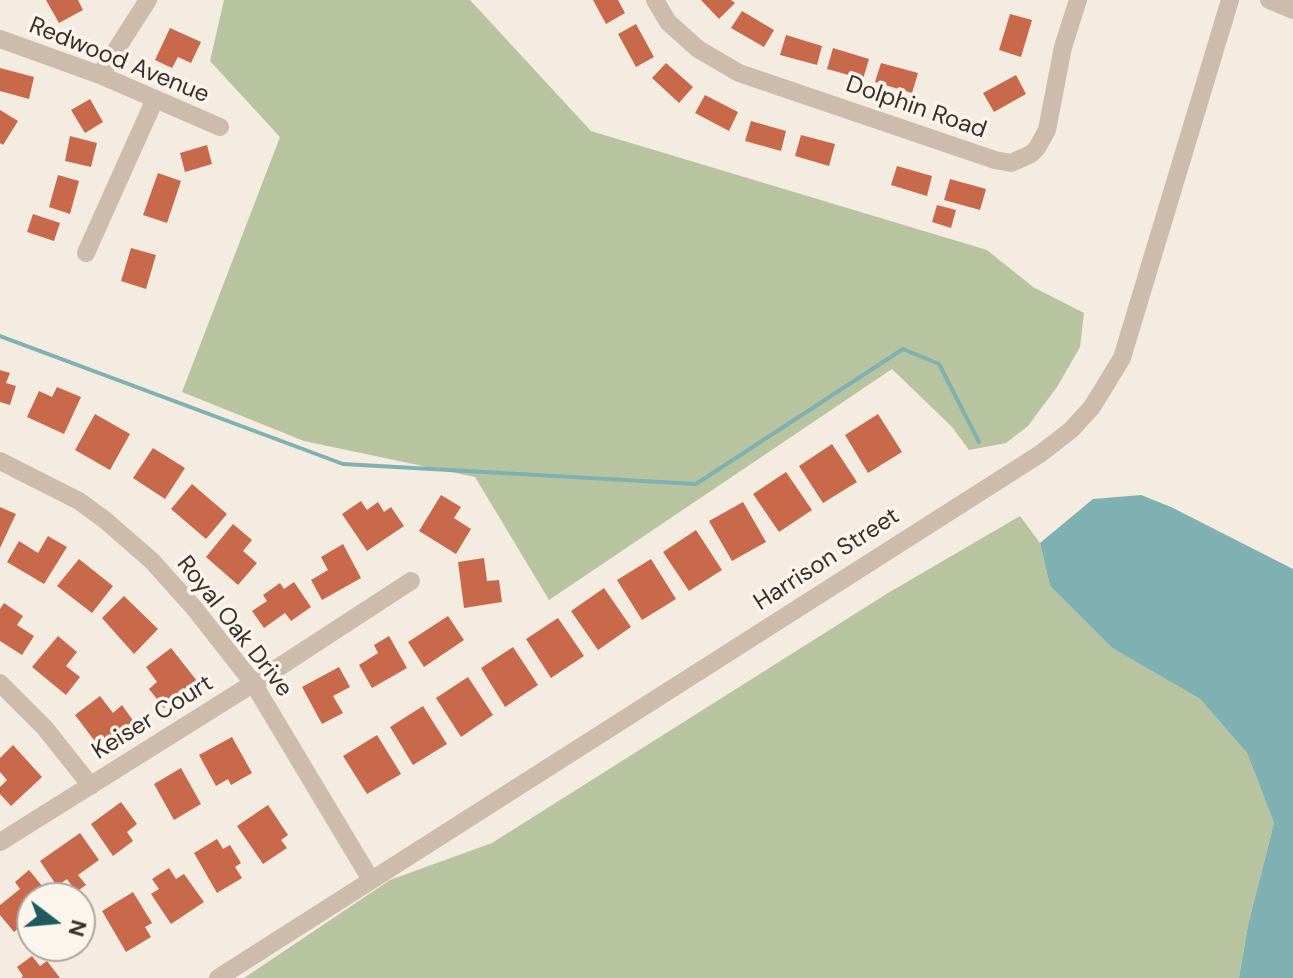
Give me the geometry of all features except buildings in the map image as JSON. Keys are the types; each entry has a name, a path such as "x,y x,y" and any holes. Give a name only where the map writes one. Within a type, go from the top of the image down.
{"street":[{"path":"100,75 148,0"},
{"name":"Dolphin Road","path":"655,0 668,22 698,49 739,73 1011,163 1031,154 1047,130 1063,47 1078,0"},
{"name":"Harrison Street","path":"218,978 1040,454 1071,430 1092,407 1122,358 1230,0"},
{"path":"1269,0 1293,10"},
{"name":"Redwood Avenue","path":"0,39 100,75 220,127"},
{"path":"86,253 155,99"},
{"name":"Royal Oak Drive","path":"0,461 79,501 152,561 195,609 253,683 371,880"},
{"name":"Keiser Court","path":"0,842 411,581"},
{"path":"0,683 44,727 91,786"}],"green space":[{"path":"224,0 470,0 591,131 987,250 1033,287 1084,313 1080,347 1057,387 1028,426 1006,443 969,450 952,427 892,369 549,600 475,477 304,441 182,392 280,137 210,61"},
{"path":"1020,516 1040,543 1050,586 1112,648 1200,699 1247,753 1274,823 1248,925 1239,978 244,978 390,880 492,843 888,593"}],"water":[{"path":"1141,495 1293,569 1293,978 1239,978 1248,925 1274,823 1247,753 1200,699 1112,648 1050,586 1040,543 1093,499"}],"waterway":[{"path":"0,336 343,464 696,484 903,349 939,364 979,442"}]}
